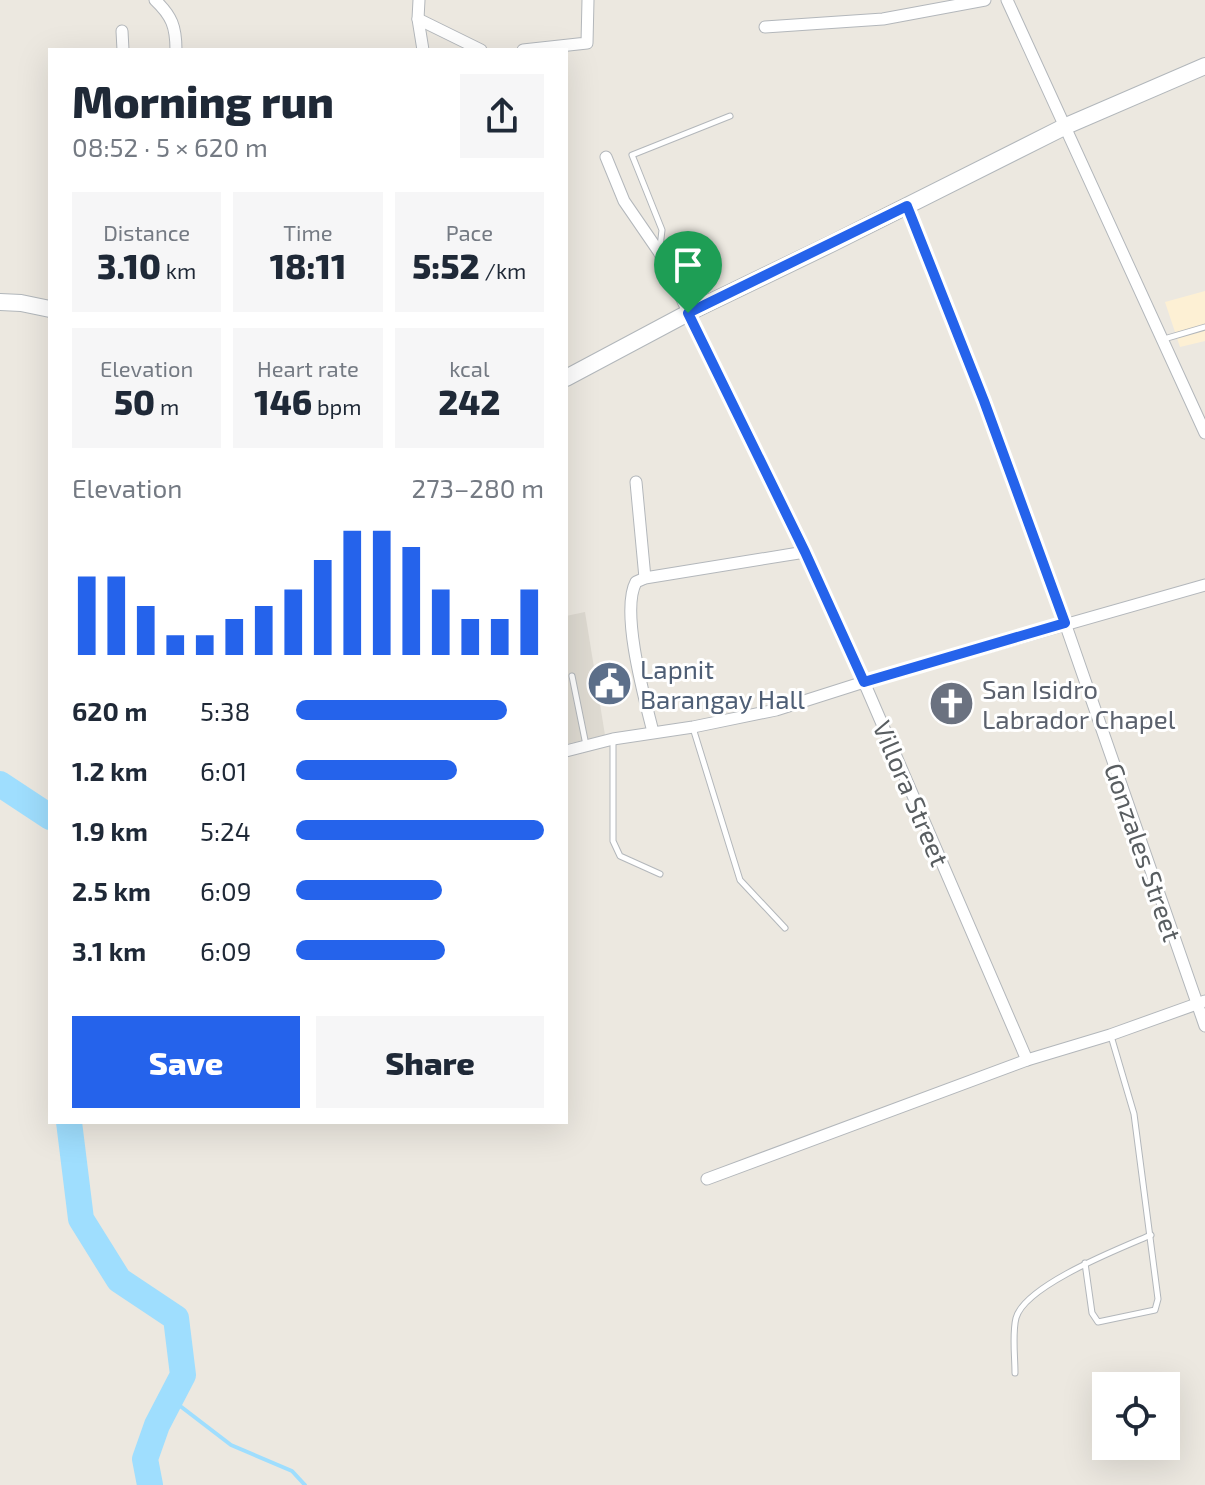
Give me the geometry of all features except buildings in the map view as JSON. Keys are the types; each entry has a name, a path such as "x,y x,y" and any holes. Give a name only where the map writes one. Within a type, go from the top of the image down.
{"street":[{"path":"155,0 169,13 176,27 176,48"},
{"path":"419,0 418,19 423,48"},
{"path":"541,48 587,43 588,0"},
{"path":"765,27 883,19 985,0"},
{"path":"1007,0 1205,433"},
{"path":"418,19 477,48"},
{"path":"122,31 123,48"},
{"path":"568,377 688,313 1066,126 1205,66"},
{"name":"Villora Street","path":"606,157 624,201 659,252 805,552 1027,1060"},
{"name":"Gonzales Street","path":"907,206 984,401 1065,623 1201,1003 1205,1026"},
{"path":"0,302 48,309"},
{"path":"636,482 645,578"},
{"path":"653,732 634,654 631,600 636,582 805,552"},
{"path":"568,750 613,739 776,710 1065,623 1205,585"},
{"path":"707,1179 1027,1060 1201,1003"}],"lane":[{"path":"659,252 662,230 632,155 730,116"},
{"path":"1164,339 1205,327"},
{"path":"572,676 586,746"},
{"path":"693,727 740,880 785,928"},
{"path":"613,739 613,841 620,856 660,874"},
{"path":"1085,1263 1092,1313 1098,1322 1155,1310 1158,1299 1134,1114 1110,1035"},
{"path":"1015,1373 1016,1316 1026,1304 1049,1285 1085,1263 1151,1235"}],"shaded area":[{"path":"1205,291 1205,341 1180,347 1165,302"},
{"path":"585,612 605,735 568,744 568,616"}],"waterway":[{"path":"0,784 48,816"},
{"path":"69,1124 81,1219 119,1280 176,1318 183,1375 157,1425 145,1459 150,1485"},
{"path":"171,1399 231,1445 292,1471 305,1485"}],"place":[{"name":"Lapnit Barangay Hall","path":"609,683"},
{"name":"San Isidro Labrador Chapel","path":"951,703"}],"route":[{"path":"907,206 984,401 1065,623 864,682 805,552 688,313 907,206"}]}
